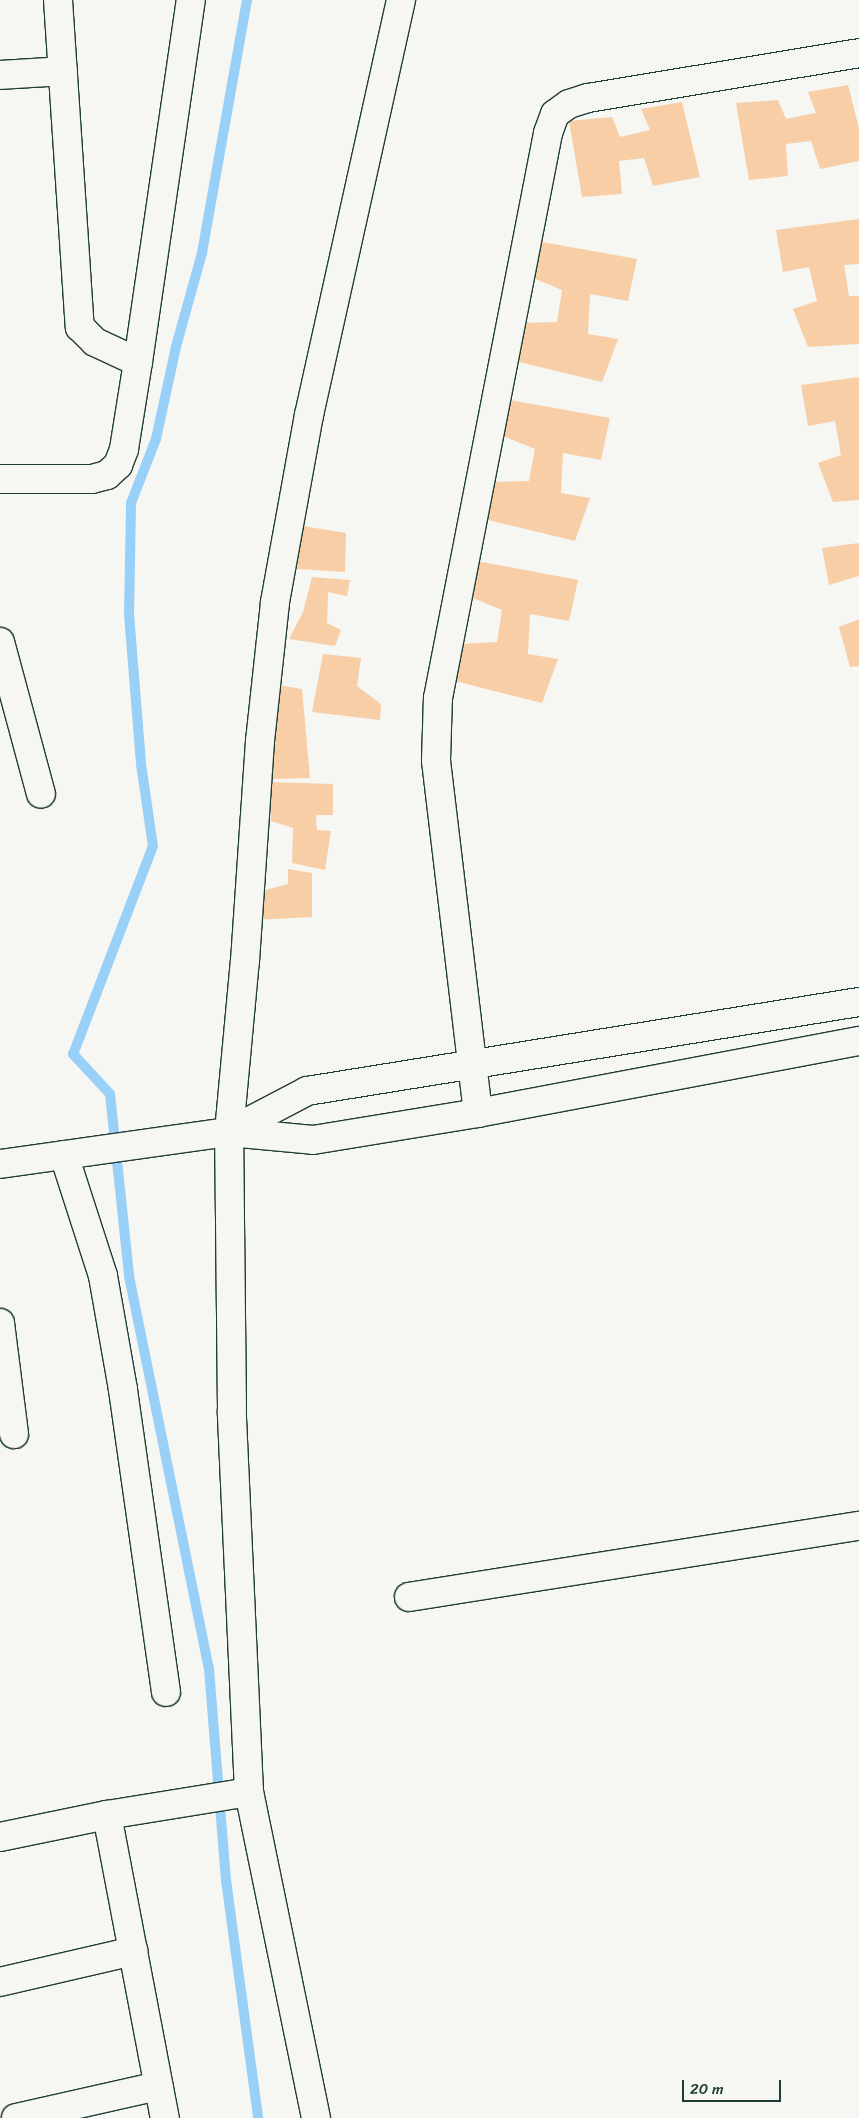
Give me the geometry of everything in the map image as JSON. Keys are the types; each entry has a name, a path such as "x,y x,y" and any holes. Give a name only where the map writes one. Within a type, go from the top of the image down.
{"street":[{"path":"58,0 80,327 95,342 138,362"},
{"path":"0,479 92,479 106,475 118,465 124,449 138,362 191,0"},
{"path":"316,2118 236,1794 229,1132 246,961 260,741 275,602 309,415 401,0"},
{"path":"478,1113 436,760 438,698 548,133 555,114 569,104 588,98 859,53"},
{"path":"0,75 63,72"},
{"path":"0,642 42,794"},
{"path":"229,1132 307,1091 859,1002"},
{"path":"0,1164 229,1132 313,1140 478,1113 859,1041"},
{"path":"71,1154 103,1276 109,1308 166,1692"},
{"path":"0,1323 14,1434"},
{"path":"409,1597 859,1526"},
{"path":"0,1837 107,1815 236,1794"},
{"path":"107,1815 165,2118"},
{"path":"0,1982 133,1952"},
{"path":"16,2118 158,2086"}],"building":[{"path":"848,85 859,128 859,161 820,169 811,141 786,144 788,176 749,180 736,103 778,100 786,119 816,113 808,92"},
{"path":"682,102 700,177 653,186 644,158 619,161 622,194 582,197 569,121 612,117 620,137 650,130 641,109"},
{"path":"859,219 859,264 844,265 849,296 859,296 859,344 808,347 793,309 817,301 809,267 783,272 776,230"},
{"path":"537,241 637,259 628,301 590,294 588,334 618,339 602,382 515,361 521,323 557,322 562,290 528,276"},
{"path":"859,377 859,500 833,502 818,463 841,455 835,421 808,426 801,385"},
{"path":"510,400 610,418 601,460 563,453 561,493 590,498 575,541 488,520 494,482 529,481 535,449 501,435"},
{"path":"303,526 346,533 345,572 297,569"},
{"path":"859,543 859,576 829,585 822,548"},
{"path":"477,561 578,580 569,621 530,614 528,654 558,659 542,703 455,681 461,644 497,642 502,610 468,596"},
{"path":"312,577 350,580 347,596 328,592 327,623 341,630 335,646 289,639 303,612"},
{"path":"859,619 859,666 850,667 839,627"},
{"path":"323,654 361,658 357,686 381,704 380,720 312,712"},
{"path":"271,684 302,689 310,778 273,779 265,759"},
{"path":"269,782 333,784 333,815 316,815 317,830 331,831 325,870 292,863 293,828 271,821"},
{"path":"288,869 312,873 312,917 254,920 255,893 288,884"}],"waterway":[{"path":"247,0 202,253 176,347 156,439 131,503 129,614 141,764 153,846 73,1054 110,1094 129,1276 209,1669 226,1880 258,2118"}]}
